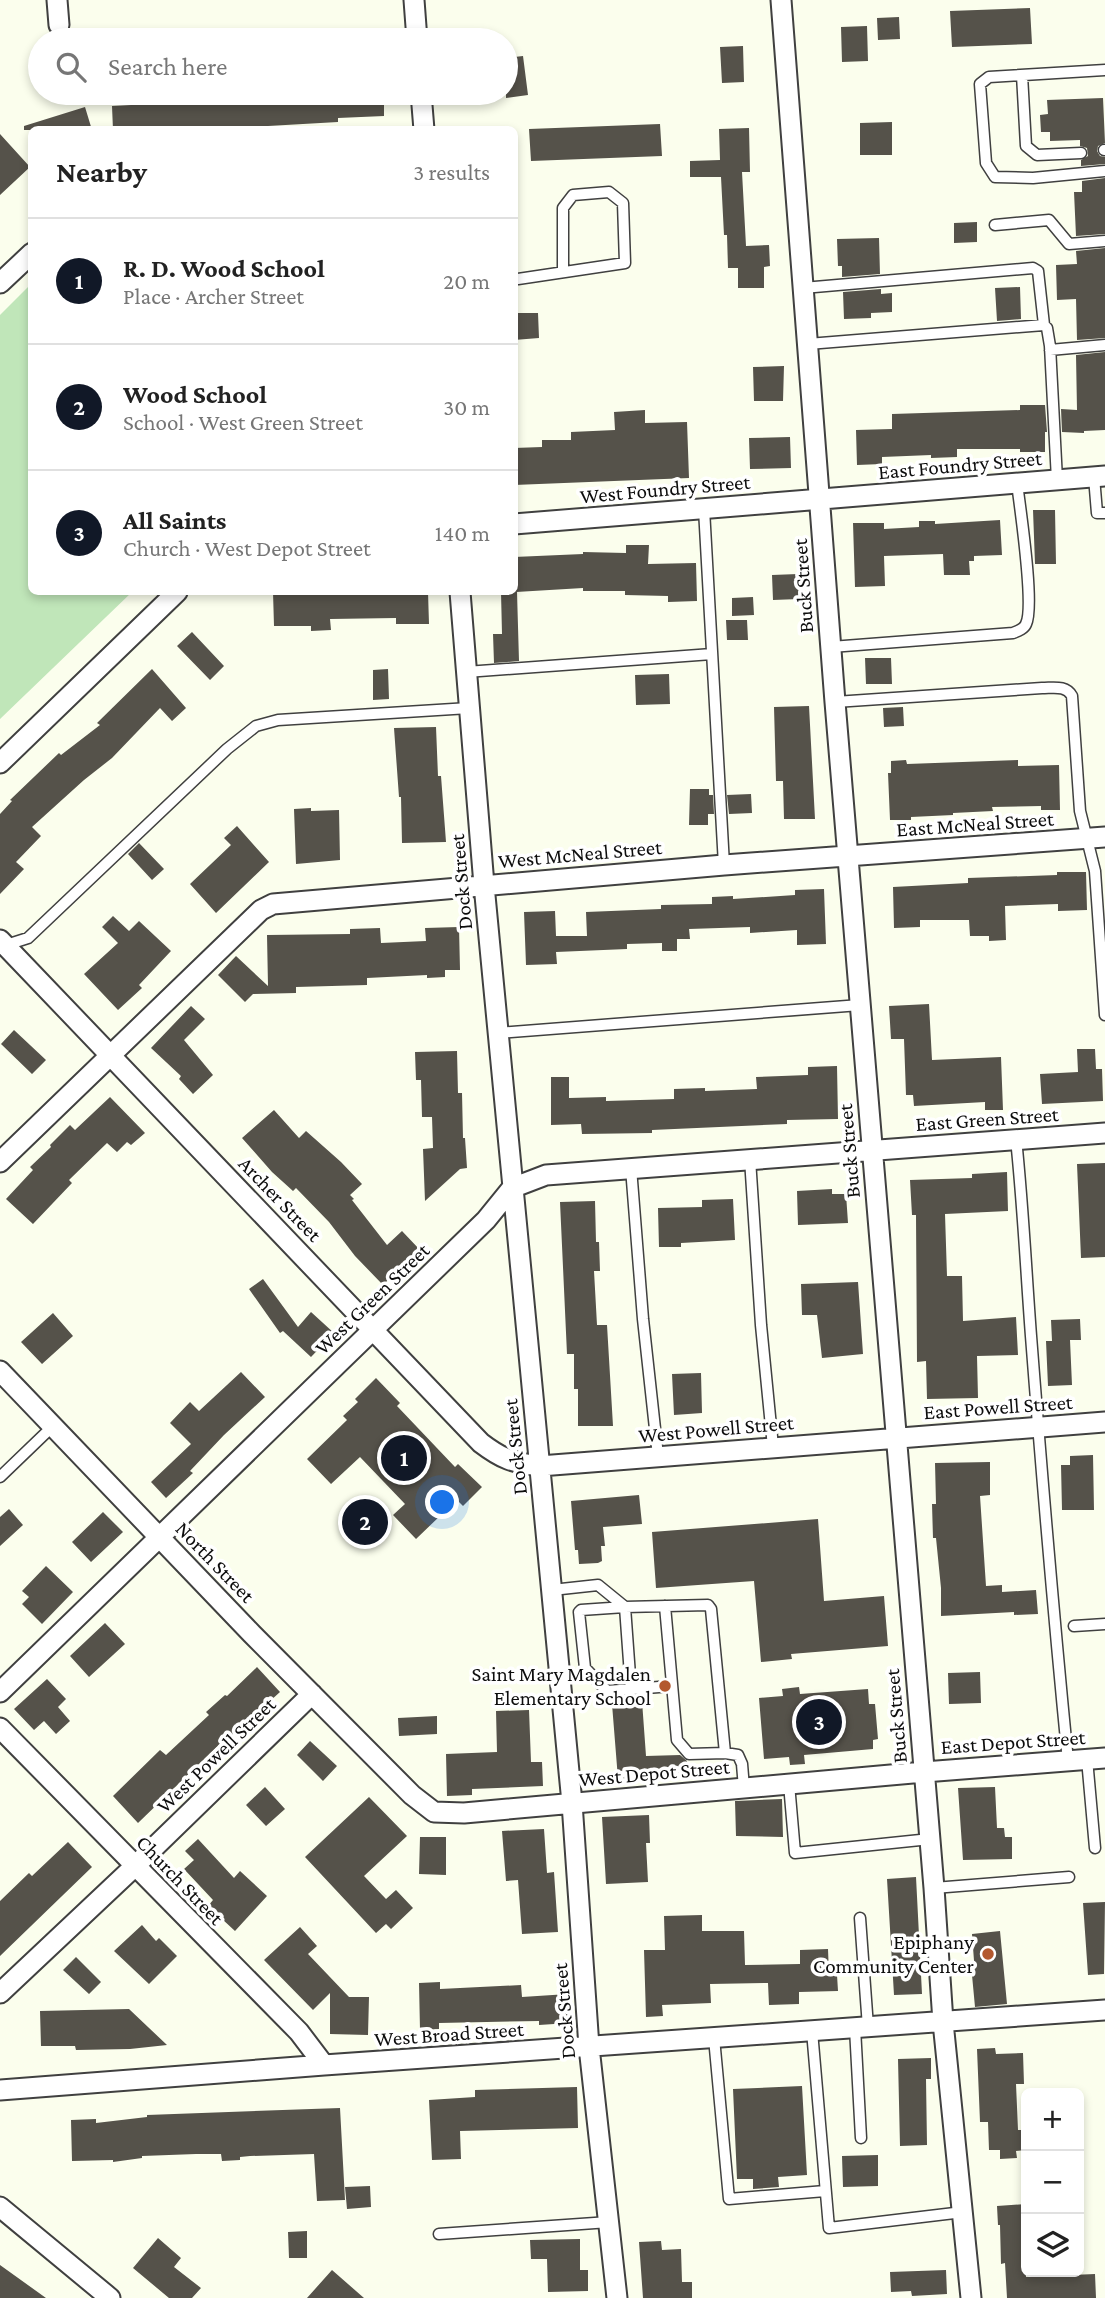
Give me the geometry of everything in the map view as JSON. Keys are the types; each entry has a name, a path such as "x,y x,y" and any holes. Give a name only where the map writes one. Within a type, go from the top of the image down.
{"street":[{"path":"57,0 59,25"},
{"path":"414,0 416,28"},
{"name":"Buck Street","path":"781,0 835,702 943,2022 971,2298"},
{"path":"422,105 424,126"},
{"path":"0,284 28,257"},
{"name":"East Foundry Street","path":"820,499 1100,476"},
{"name":"West Foundry Street","path":"518,524 820,499"},
{"path":"0,763 174,595"},
{"name":"Dock Street","path":"460,595 484,886 572,1803 589,2047 617,2298"},
{"name":"East McNeal Street","path":"848,856 1096,837"},
{"name":"West McNeal Street","path":"0,1162 261,910 273,904 848,856"},
{"name":"Archer Street","path":"2,944 488,1448 505,1460 540,1466"},
{"name":"East Green Street","path":"872,1150 1105,1133"},
{"name":"West Green Street","path":"0,1692 486,1220 512,1188 546,1175 872,1150"},
{"name":"North Street","path":"0,1371 400,1783"},
{"name":"East Powell Street","path":"895,1437 1105,1422"},
{"name":"West Powell Street","path":"540,1466 895,1437"},
{"name":"West Powell Street","path":"0,1993 312,1694"},
{"name":"Church Street","path":"0,1728 299,2032 324,2065"},
{"name":"East Depot Street","path":"923,1772 1087,1759"},
{"name":"West Depot Street","path":"400,1783 422,1805 434,1812 448,1814 923,1772"},
{"name":"West Broad Street","path":"0,2090 1105,2010"},
{"path":"0,2207 110,2298"}],"lane":[{"path":"1105,70 989,77 980,84 986,163 995,177 1032,178 1105,172"},
{"path":"1022,75 1026,146 1037,155 1081,153"},
{"path":"518,278 562,272 625,262 623,203 609,192 573,195 563,208 562,272"},
{"path":"995,225 1049,220 1069,244 1105,241"},
{"path":"803,288 1033,268 1038,271 1044,325 1047,328 1050,350 1057,480"},
{"path":"807,344 1044,325"},
{"path":"1050,350 1105,345"},
{"path":"1100,476 1097,513 1105,513"},
{"path":"831,647 1013,633 1022,629 1027,624 1029,596 1017,483"},
{"path":"704,509 724,865"},
{"path":"466,672 712,654"},
{"path":"835,702 1042,688 1063,688 1069,691 1072,696 1080,811 1096,837 1095,871 1105,1016"},
{"path":"2,944 27,938 227,749 256,726 278,720 469,708"},
{"path":"498,1033 860,1005"},
{"path":"1016,1139 1054,1619 1087,1759 1095,1848"},
{"path":"750,1160 761,1325 773,1447"},
{"path":"631,1168 643,1320 658,1456"},
{"path":"0,1477 53,1426"},
{"path":"552,1590 598,1585 625,1608 631,1689"},
{"path":"672,1686 607,1691 585,1668 579,1612 708,1605 711,1609 725,1753"},
{"path":"665,1606 677,1740 689,1754 738,1755 742,1764 744,1788"},
{"path":"1074,1626 1105,1624"},
{"path":"789,1784 795,1853 930,1839"},
{"path":"934,1888 1069,1877"},
{"path":"860,1918 861,2138"},
{"path":"812,2031 829,2228 963,2212"},
{"path":"714,2038 729,2199 825,2191"},
{"path":"439,2234 609,2222"}],"green space":[{"path":"28,287 28,595 129,595 0,719 0,315"}],"building":[{"path":"1030,8 1032,44 952,47 950,11"},
{"path":"899,17 900,39 878,40 877,18"},
{"path":"867,26 868,61 842,62 841,27"},
{"path":"743,46 744,82 722,83 720,47"},
{"path":"523,56 528,95 518,96 518,57"},
{"path":"1103,98 1105,143 1098,146 1097,151 1100,156 1105,157 1105,164 1081,166 1081,160 1088,156 1087,148 1080,146 1080,140 1050,141 1050,132 1041,132 1040,115 1048,114 1047,100"},
{"path":"384,105 384,116 268,126 113,126 112,106"},
{"path":"85,107 91,126 28,126 28,130 24,130 24,126"},
{"path":"892,122 892,155 860,155 860,123"},
{"path":"660,124 662,156 531,161 529,129"},
{"path":"749,128 750,172 742,172 746,246 769,245 770,266 764,267 764,288 738,288 738,268 728,268 721,177 690,177 690,161 720,160 719,129"},
{"path":"0,134 28,165 28,169 0,195"},
{"path":"1105,178 1105,234 1076,236 1074,192 1082,192 1082,181"},
{"path":"977,222 977,242 954,243 954,223"},
{"path":"879,238 880,274 842,277 842,266 838,266 837,239"},
{"path":"1105,248 1105,338 1077,340 1076,299 1057,300 1056,265 1077,264 1076,251"},
{"path":"1020,287 1021,319 997,321 995,288"},
{"path":"881,289 881,294 892,293 892,312 871,313 871,318 844,319 843,292"},
{"path":"518,313 538,313 539,338 518,340"},
{"path":"1105,352 1105,430 1062,432 1061,409 1077,410 1076,355"},
{"path":"784,366 783,401 754,401 753,367"},
{"path":"1020,405 1045,405 1045,452 1020,452 1020,449 957,449 957,457 882,457 882,464 857,465 856,430 892,429 892,414 1020,410"},
{"path":"645,410 645,423 687,422 689,478 518,485 518,448 542,447 542,440 571,440 571,432 615,430 614,412"},
{"path":"790,437 791,468 750,469 749,438"},
{"path":"1033,510 1055,510 1056,564 1035,564"},
{"path":"1000,520 1002,555 974,556 974,561 969,561 970,575 944,575 943,554 884,556 885,586 855,587 853,523 884,523 884,529 919,527 919,521 935,521 935,524"},
{"path":"626,545 649,545 648,564 696,563 697,601 668,602 668,596 625,595 625,591 583,591 583,588 518,592 518,557 583,552 626,553"},
{"path":"798,574 799,599 773,600 772,575"},
{"path":"273,595 428,595 429,624 396,624 396,618 330,619 331,630 311,631 311,626 274,626"},
{"path":"501,595 517,595 519,661 494,663 493,634 502,634"},
{"path":"753,597 754,615 732,616 732,598"},
{"path":"726,620 747,620 748,640 727,640"},
{"path":"192,632 224,666 210,680 177,646"},
{"path":"865,658 891,658 892,684 866,684"},
{"path":"152,669 186,708 172,721 160,708 112,758 32,827 41,836 16,862 24,869 0,894 0,814 12,801 10,800 59,753 61,755 100,725 97,723"},
{"path":"388,669 389,699 373,700 373,670"},
{"path":"669,674 670,704 636,705 635,675"},
{"path":"809,706 815,819 784,819 783,781 776,781 774,707"},
{"path":"903,707 904,726 884,727 883,708"},
{"path":"436,727 438,776 441,776 446,842 402,843 401,797 394,728"},
{"path":"906,760 907,764 1018,760 1018,766 1059,765 1060,810 1041,810 1041,806 992,807 993,811 890,820 888,773 891,773 891,761"},
{"path":"690,789 709,789 709,795 713,795 714,814 708,814 708,825 689,825"},
{"path":"751,794 752,813 729,814 727,795"},
{"path":"311,808 311,811 339,810 340,860 296,864 294,809"},
{"path":"237,826 269,862 216,913 190,884 231,845 224,838"},
{"path":"139,843 164,869 152,880 128,854"},
{"path":"1057,872 1086,872 1087,910 1058,911 1058,904 1005,906 1006,940 989,941 989,936 970,936 969,920 920,920 920,927 894,928 893,887 968,883 968,878 1057,875"},
{"path":"824,889 826,944 797,945 797,930 750,933 750,927 689,929 690,939 677,939 677,951 662,951 662,943 627,944 627,949 556,952 557,964 526,965 524,912 555,911 556,936 587,936 586,912 661,909 661,905 712,904 712,897 733,896 733,899 795,895 795,890"},
{"path":"113,916 129,931 139,921 171,951 139,985 142,988 118,1010 84,974 118,943 102,927"},
{"path":"459,927 460,970 445,970 445,977 427,978 427,975 367,978 367,985 296,987 296,993 253,994 245,1002 218,975 236,956 268,986 267,935 350,934 350,929 380,928 381,943 426,941 425,928"},
{"path":"929,1004 932,1060 1001,1057 1003,1110 985,1110 985,1102 914,1106 913,1095 906,1095 904,1039 891,1039 889,1006"},
{"path":"191,1006 205,1019 184,1040 213,1075 193,1094 179,1079 181,1076 151,1048"},
{"path":"14,1030 46,1060 32,1074 1,1044"},
{"path":"1077,1049 1095,1049 1096,1069 1102,1069 1103,1101 1042,1104 1040,1074 1078,1072"},
{"path":"457,1051 458,1093 462,1093 467,1168 460,1169 425,1201 423,1149 433,1148 432,1117 422,1117 421,1080 416,1080 415,1052"},
{"path":"837,1066 838,1119 652,1130 652,1133 582,1134 581,1124 551,1125 551,1077 569,1077 569,1098 606,1097 606,1101 674,1099 674,1089 757,1089 756,1077 808,1075 808,1067"},
{"path":"110,1097 145,1133 131,1145 127,1142 117,1152 107,1143 69,1180 72,1183 33,1224 6,1199 33,1170 30,1167 70,1125 75,1130"},
{"path":"274,1110 299,1138 306,1131 362,1184 350,1195 354,1199 352,1200 387,1245 402,1231 420,1250 383,1285 355,1256 329,1222 296,1188 293,1191 272,1172 242,1138"},
{"path":"1105,1163 1105,1257 1081,1258 1077,1164"},
{"path":"1007,1172 1008,1211 945,1214 947,1276 962,1276 963,1321 1016,1317 1018,1355 977,1356 978,1398 927,1399 926,1361 917,1362 916,1215 912,1215 910,1180 972,1178 972,1174"},
{"path":"832,1189 832,1194 846,1194 848,1223 798,1225 797,1191"},
{"path":"733,1199 735,1240 659,1247 658,1208 702,1207 702,1200"},
{"path":"595,1201 600,1271 594,1271 597,1325 607,1325 613,1426 578,1426 574,1354 567,1354 560,1202"},
{"path":"263,1279 298,1327 311,1312 334,1333 311,1357 283,1331 280,1333 249,1289"},
{"path":"858,1282 863,1354 822,1358 817,1315 802,1315 801,1284"},
{"path":"53,1313 73,1336 42,1364 21,1342"},
{"path":"1080,1319 1081,1340 1070,1340 1072,1385 1048,1386 1046,1341 1052,1341 1051,1320"},
{"path":"241,1372 265,1397 224,1435 190,1471 193,1473 166,1498 151,1482 191,1444 170,1423 190,1402 199,1411"},
{"path":"701,1373 702,1413 674,1415 672,1374"},
{"path":"376,1378 400,1403 397,1406 455,1467 458,1464 482,1487 463,1506 459,1502 443,1517 441,1515 416,1539 393,1515 405,1504 360,1457 331,1484 307,1459 347,1420 343,1416 358,1402 355,1399"},
{"path":"1093,1455 1094,1510 1062,1510 1061,1465 1070,1465 1070,1456"},
{"path":"990,1462 990,1495 980,1496 986,1586 1002,1585 1002,1592 1036,1590 1038,1614 1014,1615 1014,1612 941,1616 936,1538 933,1538 935,1463"},
{"path":"639,1495 642,1524 603,1527 605,1546 601,1546 602,1561 579,1564 578,1550 575,1550 571,1501"},
{"path":"9,1509 23,1525 0,1546 0,1517"},
{"path":"103,1512 123,1532 91,1562 72,1542"},
{"path":"818,1519 824,1601 884,1596 888,1646 791,1654 792,1659 761,1662 754,1581 656,1588 652,1532"},
{"path":"46,1566 73,1592 42,1624 22,1604 29,1597 22,1591"},
{"path":"105,1623 125,1644 89,1677 70,1656"},
{"path":"257,1667 280,1692 229,1738 228,1736 138,1823 113,1796 160,1750 166,1755 209,1715 206,1712"},
{"path":"980,1672 981,1703 949,1704 948,1673"},
{"path":"47,1679 66,1699 58,1707 70,1721 56,1734 44,1721 34,1730 14,1709"},
{"path":"799,1687 800,1694 868,1689 869,1704 875,1704 878,1739 873,1740 873,1749 804,1755 805,1764 790,1765 789,1757 764,1759 759,1698 783,1696 782,1689"},
{"path":"642,1701 646,1756 680,1755 687,1761 688,1773 648,1774 618,1779 612,1704"},
{"path":"529,1710 531,1762 542,1762 543,1786 472,1789 472,1795 447,1796 446,1754 497,1752 496,1711"},
{"path":"437,1716 437,1734 399,1736 398,1718"},
{"path":"310,1741 337,1766 323,1781 297,1755"},
{"path":"265,1787 285,1809 266,1826 246,1805"},
{"path":"995,1787 997,1828 1004,1828 1005,1837 1012,1837 1012,1859 963,1860 958,1788"},
{"path":"369,1797 407,1836 364,1876 386,1899 396,1890 413,1908 391,1929 386,1924 376,1933 305,1857"},
{"path":"782,1799 783,1837 736,1836 735,1801"},
{"path":"649,1815 650,1843 646,1843 648,1882 606,1884 602,1817"},
{"path":"544,1829 547,1873 554,1872 558,1932 522,1934 518,1880 506,1881 502,1831"},
{"path":"420,1837 446,1837 446,1875 419,1874"},
{"path":"198,1839 234,1878 240,1871 267,1896 235,1931 208,1906 213,1900 184,1869 194,1860 185,1851"},
{"path":"68,1842 92,1867 0,1956 0,1901 29,1873 32,1876"},
{"path":"916,1877 922,1994 894,1995 887,1879"},
{"path":"1105,1902 1104,1974 1088,1975 1083,1903"},
{"path":"702,1915 702,1931 744,1931 745,1965 800,1964 800,1950 828,1949 829,1975 837,1975 838,1991 799,1992 799,2004 769,2005 768,1983 710,1984 711,2003 662,2005 663,2016 646,2017 644,1950 665,1950 664,1916"},
{"path":"142,1925 156,1941 159,1938 177,1956 149,1984 114,1951"},
{"path":"300,1927 317,1946 308,1954 349,1997 369,1997 368,2035 330,2034 330,1993 313,2010 264,1960"},
{"name":"Epiphany Community Center","path":"1000,1931 1007,2004 975,2007 972,1934"},
{"path":"76,1957 101,1982 89,1994 63,1970"},
{"path":"440,1982 440,1989 521,1985 522,1997 568,1994 569,2023 439,2023 439,2029 420,2030 419,1983"},
{"path":"129,2009 167,2045 76,2050 75,2046 41,2046 40,2011"},
{"path":"995,2048 996,2054 1023,2053 1024,2084 1016,2084 1018,2130 1021,2130 1021,2150 1016,2151 1017,2158 1000,2159 1000,2150 989,2150 988,2122 980,2122 977,2049"},
{"path":"931,2058 931,2079 926,2079 927,2145 900,2146 898,2059"},
{"path":"802,2086 807,2175 778,2177 779,2187 753,2189 753,2179 737,2179 733,2089"},
{"path":"577,2087 578,2128 460,2131 461,2159 432,2160 429,2100 475,2097 475,2090"},
{"path":"340,2108 345,2200 317,2201 314,2154 250,2156 240,2157 240,2160 222,2161 221,2154 196,2154 142,2156 113,2162 72,2161 71,2120 96,2119 96,2123 147,2115"},
{"path":"878,2155 878,2186 843,2187 842,2156"},
{"path":"370,2186 371,2207 347,2209 345,2187"},
{"path":"1021,2204 1021,2277 1084,2277 1084,2274 1095,2274 1096,2298 1007,2298 1005,2263 1001,2264 997,2206"},
{"path":"307,2231 307,2258 289,2258 288,2232"},
{"path":"158,2238 181,2258 174,2267 201,2288 192,2298 169,2298 133,2268"},
{"path":"580,2239 580,2270 588,2270 588,2291 548,2292 547,2259 531,2259 530,2240"},
{"path":"661,2241 662,2250 681,2249 682,2282 692,2282 692,2298 643,2298 639,2242"},
{"path":"0,2265 46,2298 0,2298"},
{"path":"332,2270 364,2298 307,2298"},
{"path":"946,2270 947,2294 912,2296 911,2291 891,2292 890,2272"}],"place":[{"name":"R. D. Wood School","path":"404,1458"},
{"name":"Wood School","path":"365,1522"},
{"name":"Saint Mary Magdalen Elementary School","path":"665,1686"},
{"name":"All Saints","path":"819,1722"},
{"name":"Epiphany Community Center","path":"988,1954"}]}
